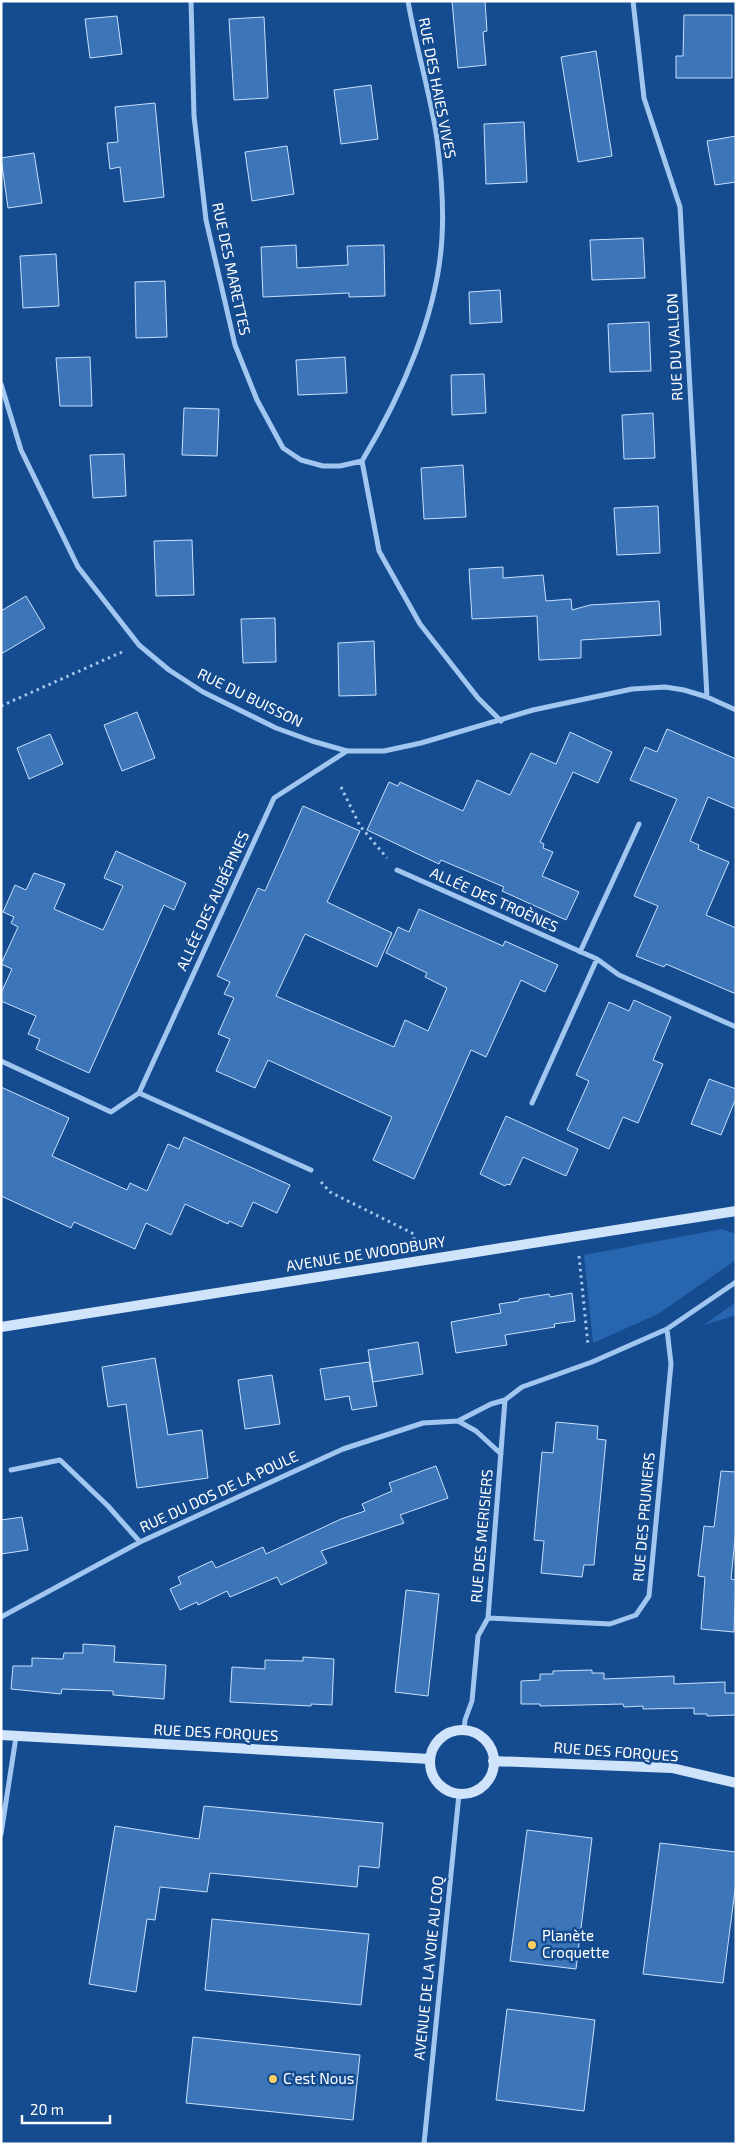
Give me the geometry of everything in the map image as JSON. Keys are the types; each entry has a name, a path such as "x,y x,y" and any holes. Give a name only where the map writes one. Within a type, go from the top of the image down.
{"street":[{"name":"RUE DES MARETTES","path":"191,1 194,116 206,220 235,345 257,400 283,448 301,460 324,466 340,466 362,461"},
{"name":"RUE DES HAIES VIVES","path":"362,461 384,424 405,378 423,329 436,279 442,238 442,186 436,138 428,92 415,44 408,1"},
{"name":"RUE DU VALLON","path":"633,1 644,98 680,207 707,697"},
{"name":"RUE DU BUISSON","path":"1,384 21,450 78,567 139,645 169,670 203,692 276,728 312,742 347,751 384,751 501,721 533,710 632,689 665,687 707,697 736,710"},
{"path":"362,461 378,551 420,624 478,698 501,721"},
{"name":"ALLÉE DES AUBÉPINES","path":"139,1093 274,798 347,751"},
{"path":"580,952 640,824"},
{"name":"ALLÉE DES TROÈNES","path":"397,870 580,952 596,960 619,976 736,1027"},
{"path":"532,1103 596,960"},
{"path":"1,1061 110,1112 139,1093 311,1170"},
{"name":"AVENUE DE WOODBURY","path":"1,1327 736,1211"},
{"name":"RUE DU DOS DE LA POULE","path":"1,1617 140,1542 343,1449 423,1423 458,1421 491,1404 505,1400 522,1387 592,1362 668,1328 736,1282"},
{"name":"RUE DES PRUNIERS","path":"488,1618 610,1624 636,1615 649,1596 671,1364 668,1328"},
{"name":"RUE DES MERISIERS","path":"464,1731 465,1720 472,1701 478,1636 488,1618 505,1400"},
{"path":"458,1421 476,1431 501,1454"},
{"path":"11,1470 60,1460 108,1506 140,1542"},
{"path":"464,1731 474,1733 483,1739 492,1752 493,1761 491,1773 484,1785 476,1791 459,1794 448,1791 436,1781 432,1774 430,1759 433,1748 444,1736 452,1732 464,1731"},
{"name":"RUE DES FORQUES","path":"1,1735 430,1759"},
{"path":"1,1834 16,1737"},
{"name":"RUE DES FORQUES","path":"493,1761 672,1768 736,1783"},
{"name":"AVENUE DE LA VOIE AU COQ","path":"424,2144 459,1794"}],"path":[{"path":"1,706 139,645"},
{"path":"341,787 360,826 397,870"},
{"path":"311,1170 330,1192 414,1234 414,1242"},
{"path":"578,1250 588,1345"}],"shaded area":[{"path":"722,1229 736,1234 736,1260 658,1314 593,1343 584,1255"},
{"path":"736,1302 736,1315 704,1325"}],"building":[{"path":"452,1 485,1 487,31 483,32 486,65 458,68"},
{"path":"684,15 732,15 732,78 676,78 676,56 683,56"},
{"path":"117,16 122,54 90,58 85,19"},
{"path":"264,17 268,98 234,100 229,19"},
{"path":"596,51 612,156 578,162 561,57"},
{"path":"371,85 378,139 341,144 334,90"},
{"path":"155,103 164,197 124,202 120,167 110,169 107,143 118,142 115,107"},
{"path":"524,122 527,182 486,184 484,124"},
{"path":"736,136 736,182 715,185 707,141"},
{"path":"287,146 294,194 252,201 245,152"},
{"path":"34,153 42,203 8,208 1,158"},
{"path":"643,238 645,278 592,280 590,240"},
{"path":"296,245 297,268 348,265 347,246 384,245 385,296 349,297 349,293 263,297 261,247"},
{"path":"56,254 59,306 23,308 20,256"},
{"path":"165,281 167,337 136,338 135,282"},
{"path":"500,290 502,322 470,324 469,292"},
{"path":"649,322 651,371 610,372 608,324"},
{"path":"90,357 92,406 60,406 56,358"},
{"path":"345,357 347,393 298,395 296,360"},
{"path":"484,374 486,413 452,415 451,375"},
{"path":"184,408 219,409 217,456 182,455"},
{"path":"653,413 655,458 624,459 622,415"},
{"path":"124,454 126,496 93,498 90,455"},
{"path":"463,465 466,517 424,519 421,468"},
{"path":"658,506 660,553 617,555 614,508"},
{"path":"192,540 194,595 156,596 154,541"},
{"path":"503,567 503,578 543,575 546,601 571,599 572,610 590,605 659,601 661,635 581,640 581,658 539,660 537,616 472,619 469,569"},
{"path":"26,596 45,628 1,654 1,611"},
{"path":"275,618 276,662 243,663 241,619"},
{"path":"374,641 376,695 339,696 338,643"},
{"path":"137,712 155,758 122,771 104,725"},
{"path":"667,729 736,759 736,809 708,797 690,841 699,845 698,849 729,862 706,915 736,928 736,994 666,964 664,967 636,956 658,906 634,896 677,799 630,780 645,747 657,752"},
{"path":"570,732 612,752 598,783 573,772 540,842 544,844 543,848 553,852 542,876 579,892 566,920 502,891 504,887 441,860 439,864 367,830 389,782 398,786 400,782 463,811 477,780 510,795 531,753 556,764"},
{"path":"50,734 63,764 29,779 17,748"},
{"path":"303,806 360,831 327,902 392,933 377,967 305,934 276,996 394,1047 405,1020 428,1031 447,988 425,977 427,973 386,953 398,927 409,932 419,909 503,946 505,941 558,965 545,992 521,980 486,1057 471,1050 414,1179 373,1160 392,1117 268,1060 255,1088 216,1071 230,1039 218,1034 234,998 224,994 230,982 217,976 258,888 265,891"},
{"path":"116,851 186,883 174,910 164,905 89,1073 36,1049 40,1039 28,1034 36,1016 1,1001 1,993 12,969 1,964 18,927 11,923 14,917 3,912 15,885 26,890 34,873 65,884 54,909 103,930 123,886 104,878"},
{"path":"634,1000 671,1017 653,1060 663,1064 638,1123 623,1117 609,1149 567,1130 589,1081 576,1075 609,1002 629,1011"},
{"path":"709,1079 736,1089 736,1098 721,1135 691,1124"},
{"path":"1,1087 69,1118 52,1156 127,1190 130,1183 147,1191 168,1144 179,1149 184,1137 290,1185 277,1213 253,1202 242,1227 229,1221 228,1224 185,1204 171,1235 146,1223 135,1249 74,1222 71,1228 1,1196"},
{"path":"506,1116 578,1149 566,1176 523,1157 510,1185 507,1184 505,1186 480,1174"},
{"path":"572,1293 575,1321 554,1324 555,1327 505,1335 507,1345 456,1353 451,1322 501,1313 499,1304 519,1301 519,1299 549,1294 550,1297"},
{"path":"418,1342 423,1374 373,1382 368,1350"},
{"path":"155,1358 168,1435 202,1430 208,1478 137,1488 126,1404 108,1407 102,1367"},
{"path":"369,1362 377,1406 352,1410 349,1396 325,1400 320,1369"},
{"path":"272,1375 280,1424 245,1429 238,1380"},
{"path":"556,1422 598,1426 597,1439 606,1440 594,1565 584,1565 582,1577 541,1573 544,1541 534,1540 542,1452 553,1453"},
{"path":"436,1466 448,1498 400,1515 404,1523 321,1551 327,1563 281,1585 277,1577 230,1597 227,1591 198,1605 197,1602 180,1610 170,1589 181,1584 178,1577 212,1561 216,1568 263,1547 266,1554 341,1519 365,1511 362,1504 392,1491 389,1483"},
{"path":"721,1471 736,1472 736,1529 731,1579 736,1580 734,1632 701,1629 705,1577 698,1576 704,1526 714,1527"},
{"path":"22,1517 28,1550 1,1554 1,1520"},
{"path":"406,1590 439,1594 428,1696 395,1692"},
{"path":"83,1644 115,1646 114,1662 166,1665 164,1699 113,1695 113,1691 62,1689 61,1694 11,1689 13,1666 32,1666 32,1658 63,1659 64,1653 83,1653"},
{"path":"303,1657 334,1659 332,1705 311,1704 311,1706 230,1702 232,1667 265,1669 265,1660 303,1661"},
{"path":"592,1670 592,1673 604,1673 604,1679 674,1676 674,1684 725,1682 725,1693 736,1693 736,1715 707,1716 707,1714 694,1714 694,1708 643,1709 643,1706 624,1707 623,1704 540,1706 540,1704 521,1704 521,1681 540,1680 540,1674 553,1674 553,1671"},
{"path":"204,1806 383,1823 379,1868 359,1866 357,1887 210,1873 207,1892 160,1887 155,1920 147,1919 136,1992 89,1984 115,1826 199,1839"},
{"path":"527,1830 592,1838 576,1969 510,1961"},
{"path":"660,1843 736,1852 736,1882 723,1983 643,1974"},
{"path":"212,1919 369,1934 361,2005 205,1990"},
{"path":"507,2009 595,2020 584,2111 496,2100"},
{"name":"C'est Nous","path":"193,2037 360,2055 353,2120 186,2103"}],"place":[{"name":"Planète Croquette","path":"532,1945"},
{"name":"C'est Nous","path":"273,2079"}]}
